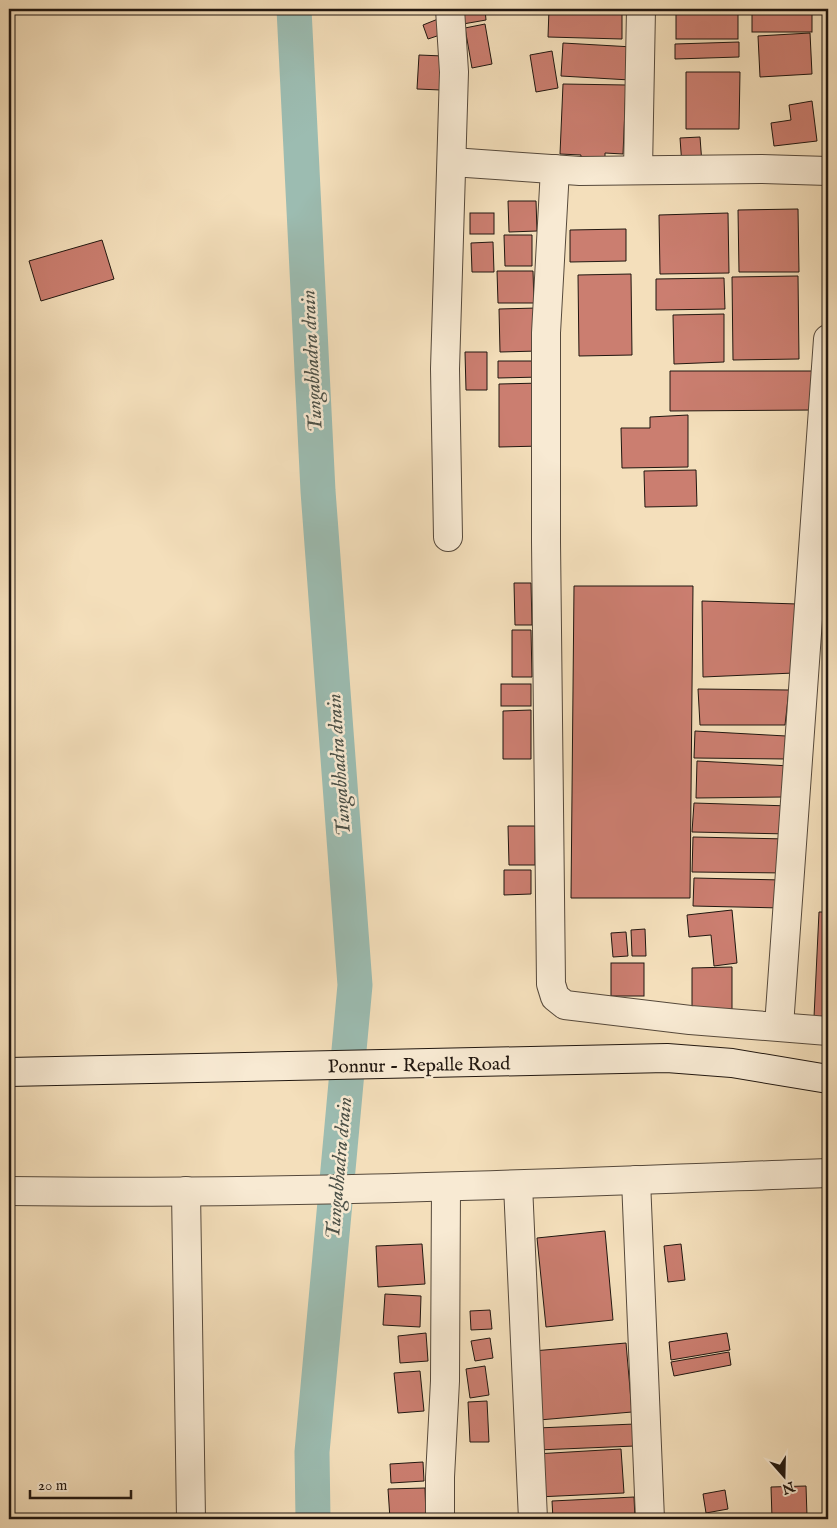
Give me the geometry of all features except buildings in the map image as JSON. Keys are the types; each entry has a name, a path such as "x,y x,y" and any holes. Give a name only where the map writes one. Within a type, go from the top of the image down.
{"street":[{"path":"448,537 445,369 454,72 450,9"},
{"path":"638,170 641,9"},
{"path":"452,162 580,171 762,169 828,171"},
{"path":"555,169 546,333 546,542 551,984 555,997 565,1005 690,1020 828,1031"},
{"path":"779,1026 828,339"},
{"name":"Ponnur - Repalle Road","path":"9,1072 667,1058 732,1062 828,1078"},
{"path":"9,1191 103,1192 439,1188 828,1173"},
{"path":"636,1180 650,1519"},
{"path":"518,1185 532,1519"},
{"path":"439,1188 445,1380 440,1477 440,1519"},
{"path":"186,1191 191,1519"}],"waterway":[{"name":"Tungabhadra drain","path":"294,9 318,491 355,985 312,1452 313,1519"}]}
